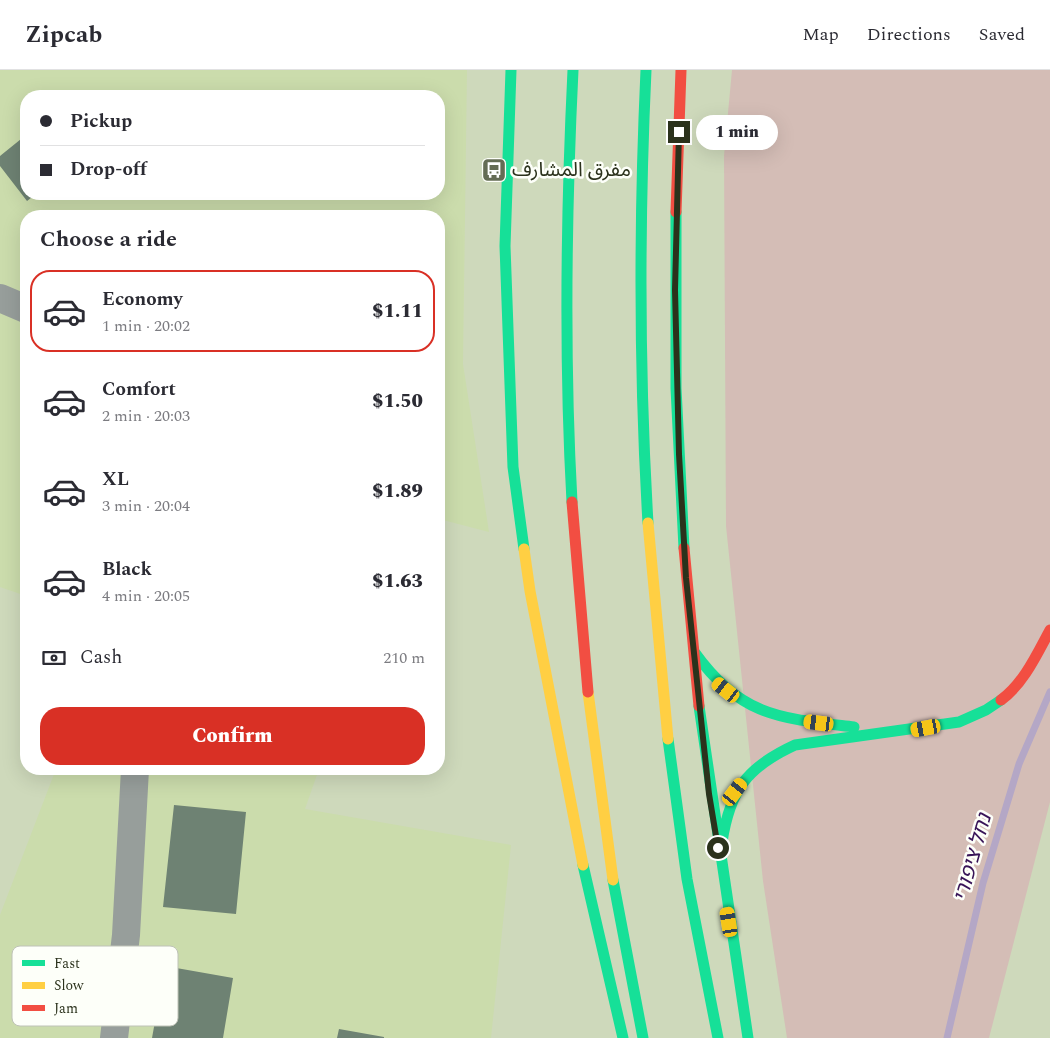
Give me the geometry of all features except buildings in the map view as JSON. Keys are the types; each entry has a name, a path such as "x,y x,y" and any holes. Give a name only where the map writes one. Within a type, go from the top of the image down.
{"highway":[{"path":"511,70 506,246 513,467 530,592 573,818 623,1038"},
{"path":"573,70 568,148 566,265 567,363 574,518 586,672 607,842 643,1038"},
{"path":"646,70 641,153 640,359 658,657 679,828 718,1038"},
{"path":"680,70 675,290 678,425 686,578 709,794 748,1038"},
{"path":"723,883 721,851 724,825 735,792 753,768 771,755 795,745 959,722 986,710 1010,692 1033,662 1050,630"},
{"path":"694,653 716,682 753,709 802,721 887,731"}],"street":[{"path":"0,298 20,307"},
{"path":"125,946 135,775"}],"shaded area":[{"path":"0,70 467,70 463,364 489,532 445,521 445,210 20,210 20,594 0,587"},
{"path":"732,70 1050,70 1050,802 989,1038 787,1038 763,881 726,526 724,156"},
{"path":"54,775 317,775 305,809 511,845 491,1038 0,1038 0,915"}],"waterway":[{"name":"נחל ציפורי","path":"947,1038 983,883 1019,764 1050,692"}],"traffic: fast":[{"path":"511,70 505,246 513,467 524,549"},
{"path":"572,502 569,448 567,286 573,70"},
{"path":"646,70 641,296 643,410 648,523"},
{"path":"676,212 676,388 684,548"},
{"path":"695,653 712,674 729,690 746,702 764,711 804,721 854,727"},
{"path":"722,842 725,824 736,794 753,772 778,753 795,745 959,722 986,710 1001,700"},
{"path":"699,706 748,1038"},
{"path":"668,739 687,879 718,1038"},
{"path":"583,865 623,1038"},
{"path":"613,880 643,1038"}],"traffic: slow":[{"path":"648,523 668,739"},
{"path":"524,549 530,591 583,865"},
{"path":"588,692 613,880"}],"traffic: jam":[{"path":"676,212 681,70"},
{"path":"572,502 588,692"},
{"path":"684,548 699,706"},
{"path":"1001,700 1023,677 1050,630"}],"place":[{"name":"مفرق المشارف","path":"494,170"}],"route":[{"path":"679,132 675,290 679,454 686,578 709,794 718,848"}]}
